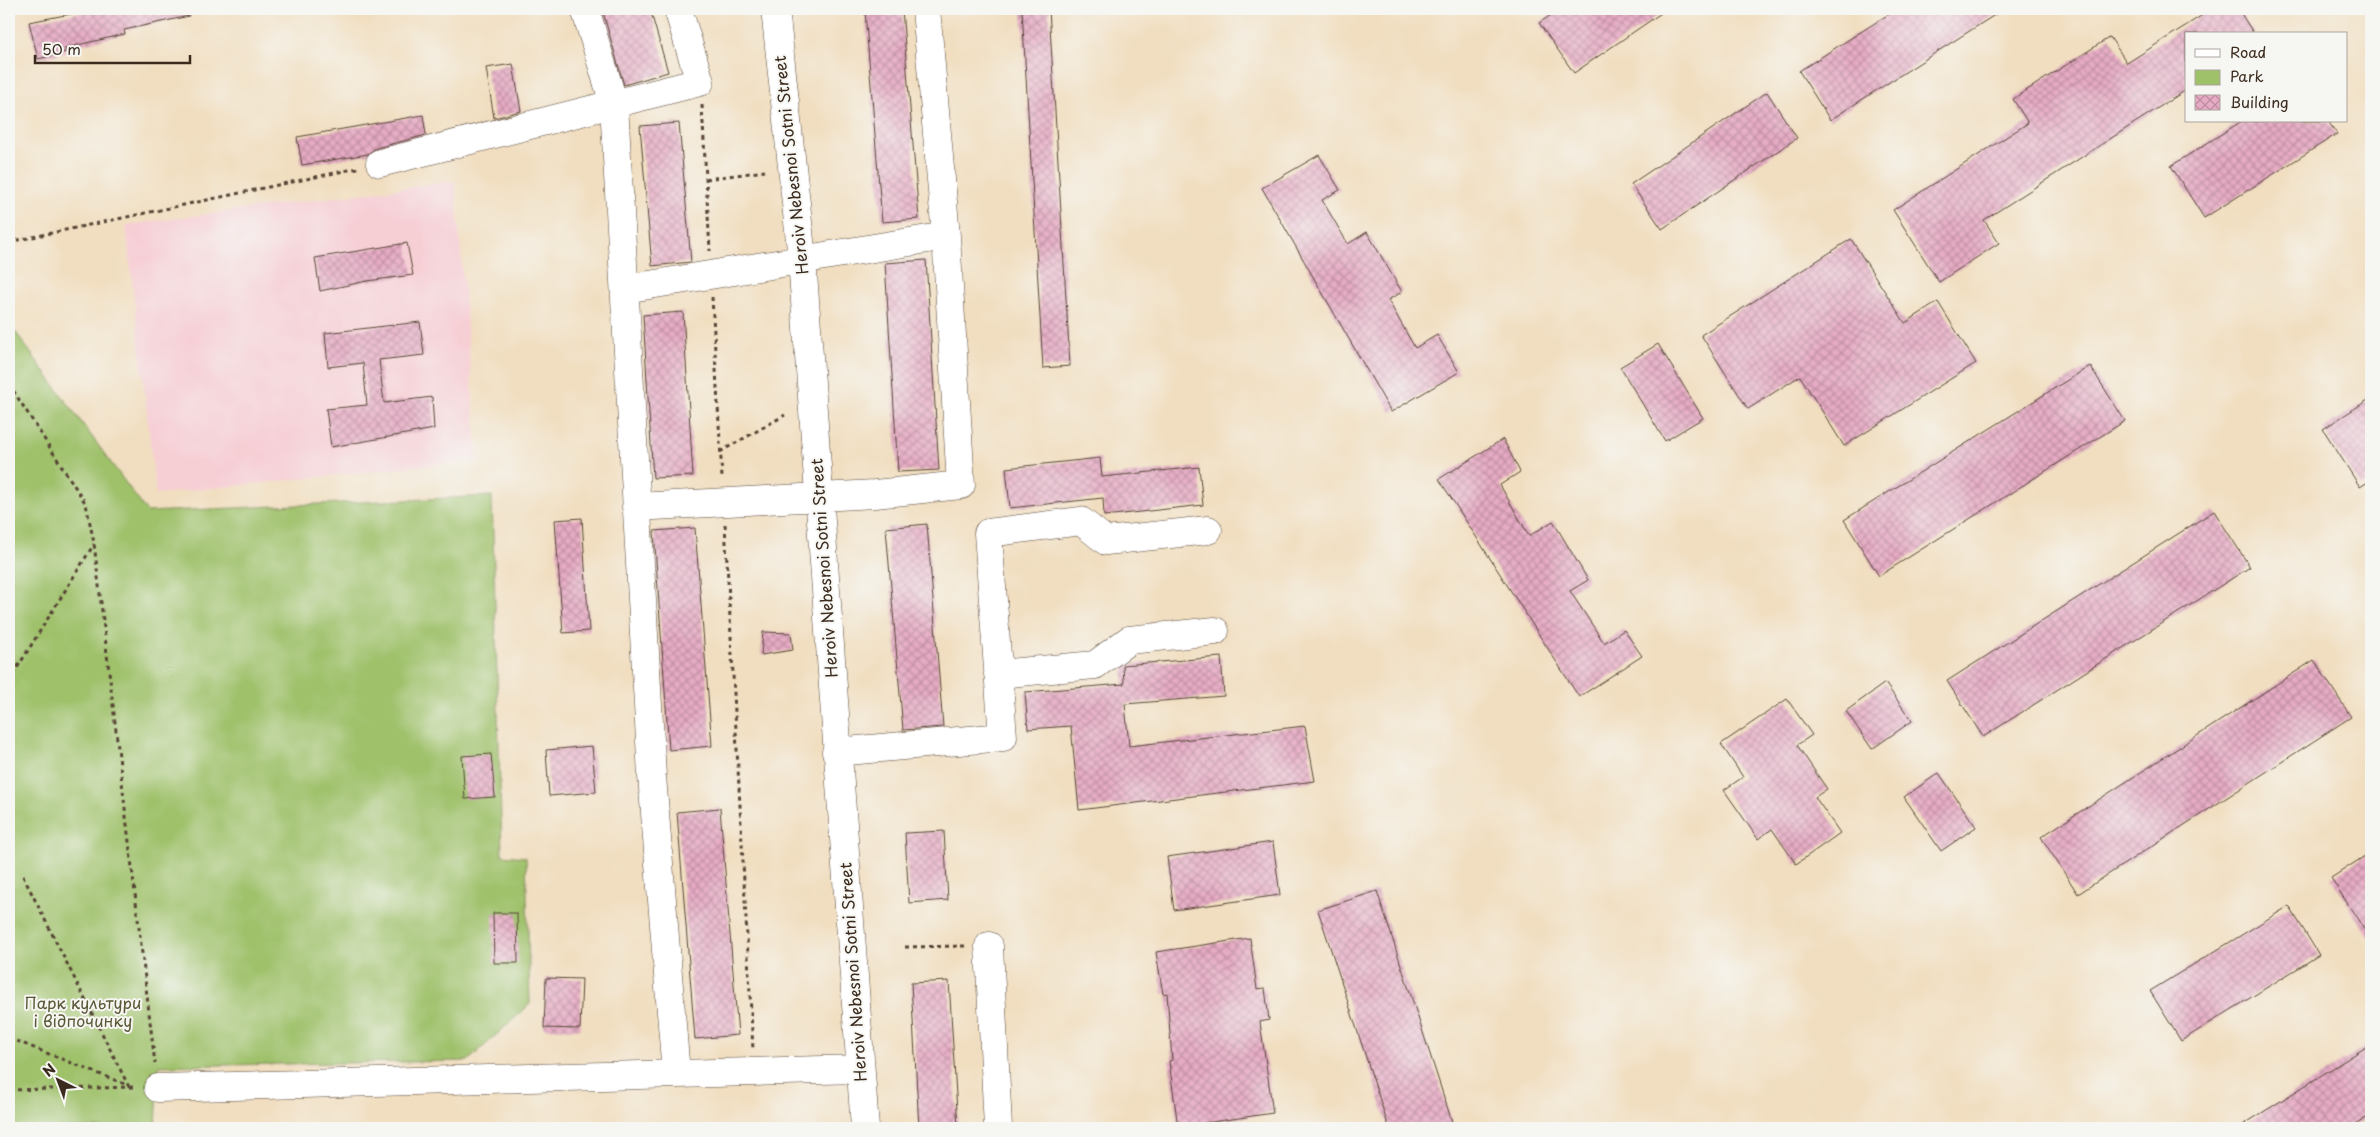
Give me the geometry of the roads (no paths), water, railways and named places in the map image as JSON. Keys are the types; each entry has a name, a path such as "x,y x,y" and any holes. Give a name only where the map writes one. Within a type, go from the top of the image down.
{"street":[{"path":"585,9 614,104 652,776 676,1074"},
{"path":"380,163 700,82 678,9"},
{"name":"Heroiv Nebesnoi Sotni Street","path":"775,9 802,259 820,497 836,752 865,1128"},
{"path":"636,507 875,494 961,486 946,236 926,9"},
{"path":"624,289 946,236"},
{"path":"836,752 1003,737 988,533 1081,521 1106,541 1208,530"},
{"path":"998,674 1095,665 1129,640 1216,631"},
{"path":"989,946 998,1128"},
{"path":"158,1088 860,1069"}],"park label":[{"name":"Парк культури і відпочинку","path":"83,1012"}]}
